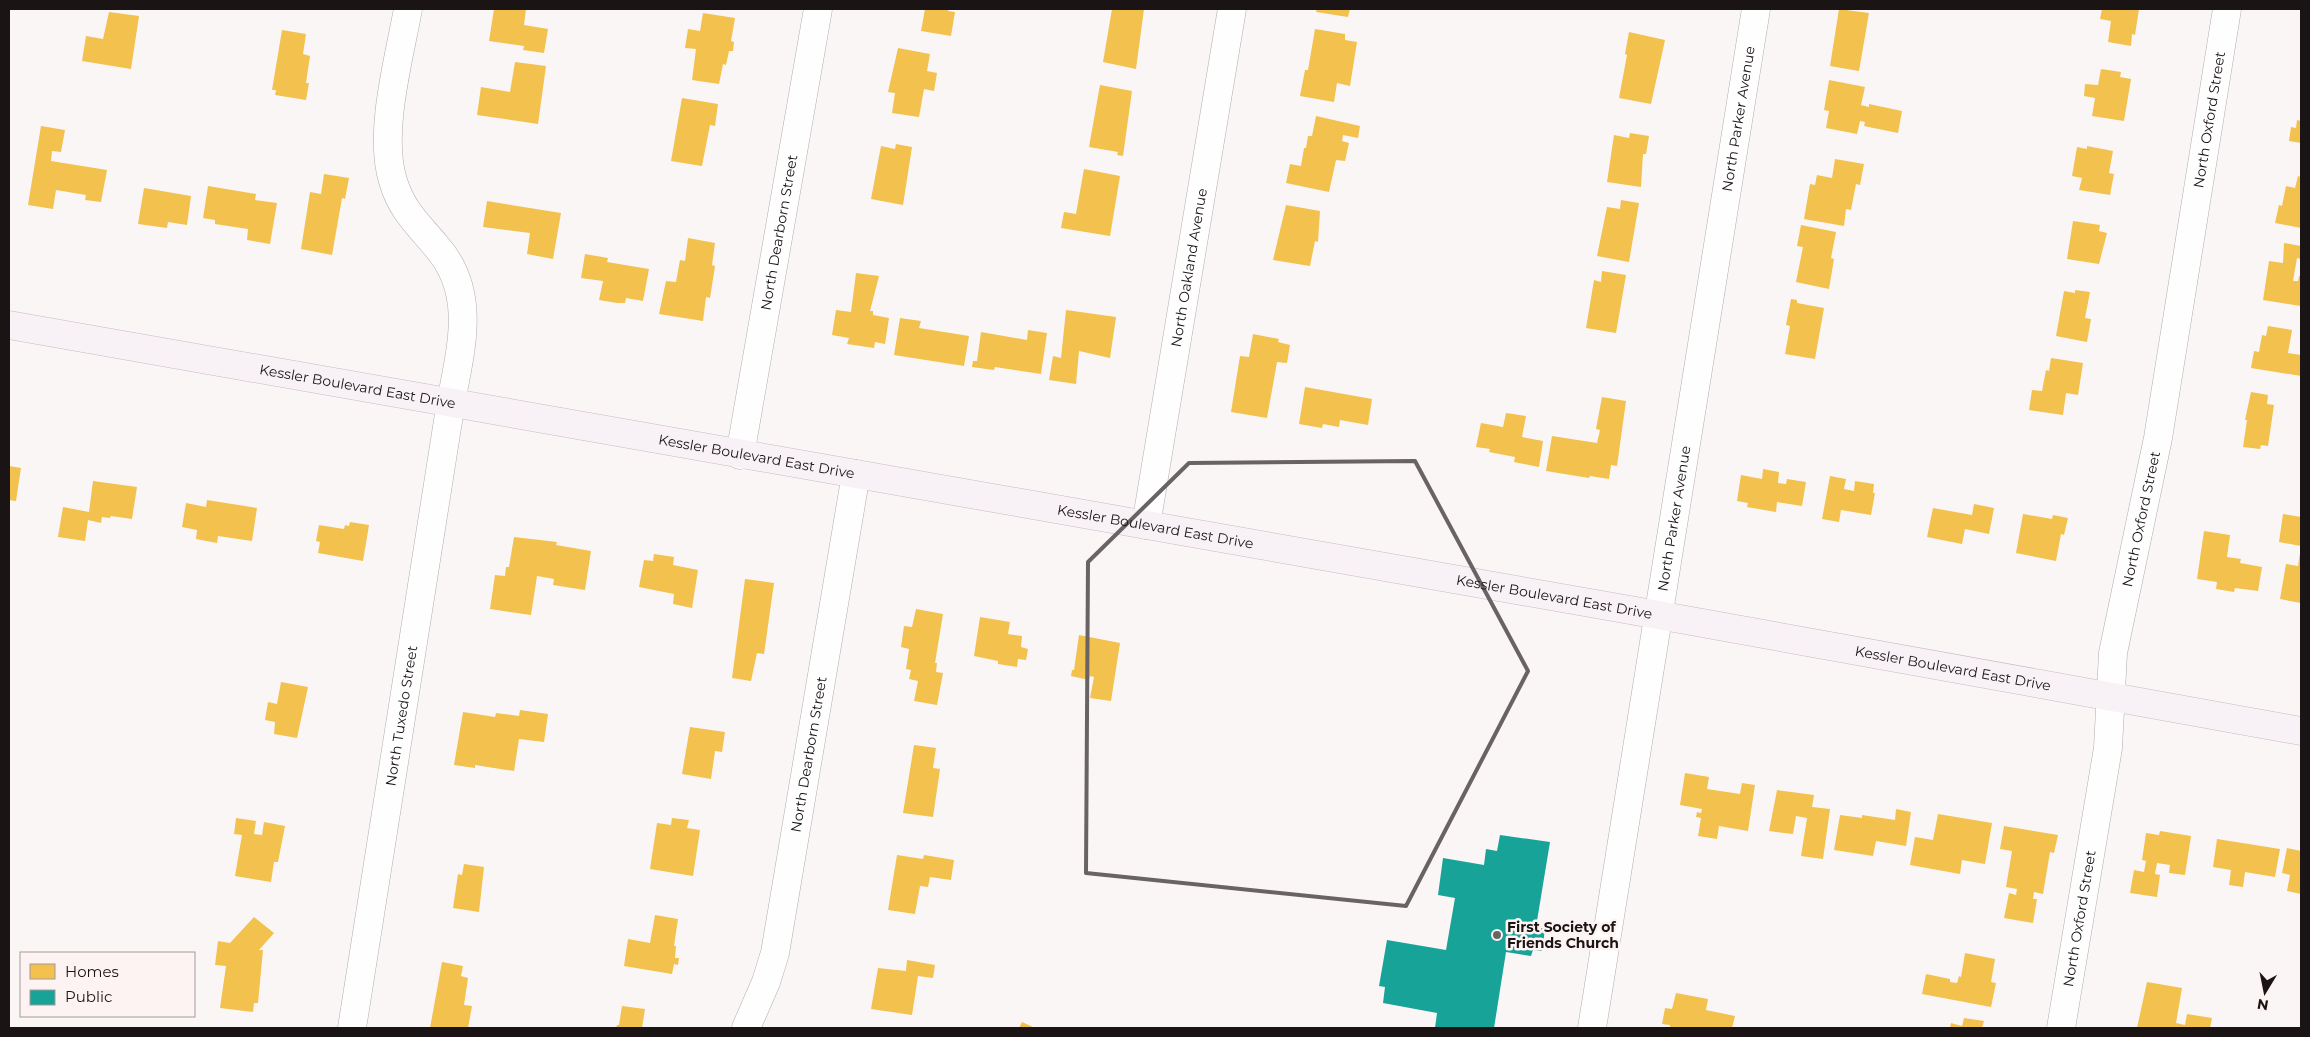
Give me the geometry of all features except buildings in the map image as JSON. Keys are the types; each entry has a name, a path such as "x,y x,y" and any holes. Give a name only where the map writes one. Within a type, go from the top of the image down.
{"main road":[{"name":"Kessler Boulevard East Drive","path":"9,325 2301,731"}],"street":[{"name":"North Tuxedo Street","path":"352,1028 450,402 464,328 463,298 453,270 442,253 416,225 402,204 393,181 388,150 389,121 408,9"},
{"name":"North Dearborn Street","path":"740,454 818,9"},
{"name":"North Oakland Avenue","path":"1146,525 1232,9"},
{"name":"North Parker Avenue","path":"1592,1028 1756,9"},
{"name":"North Oxford Street","path":"2061,1028 2108,748 2114,653 2158,438 2228,9"},
{"name":"North Dearborn Street","path":"746,1028 766,982 775,952 856,474"}],"highlighted area":[{"path":"1415,461 1528,671 1406,906 1086,873 1088,562 1189,463"}],"place":[{"name":"First Society of Friends Church","path":"1497,935"}]}
